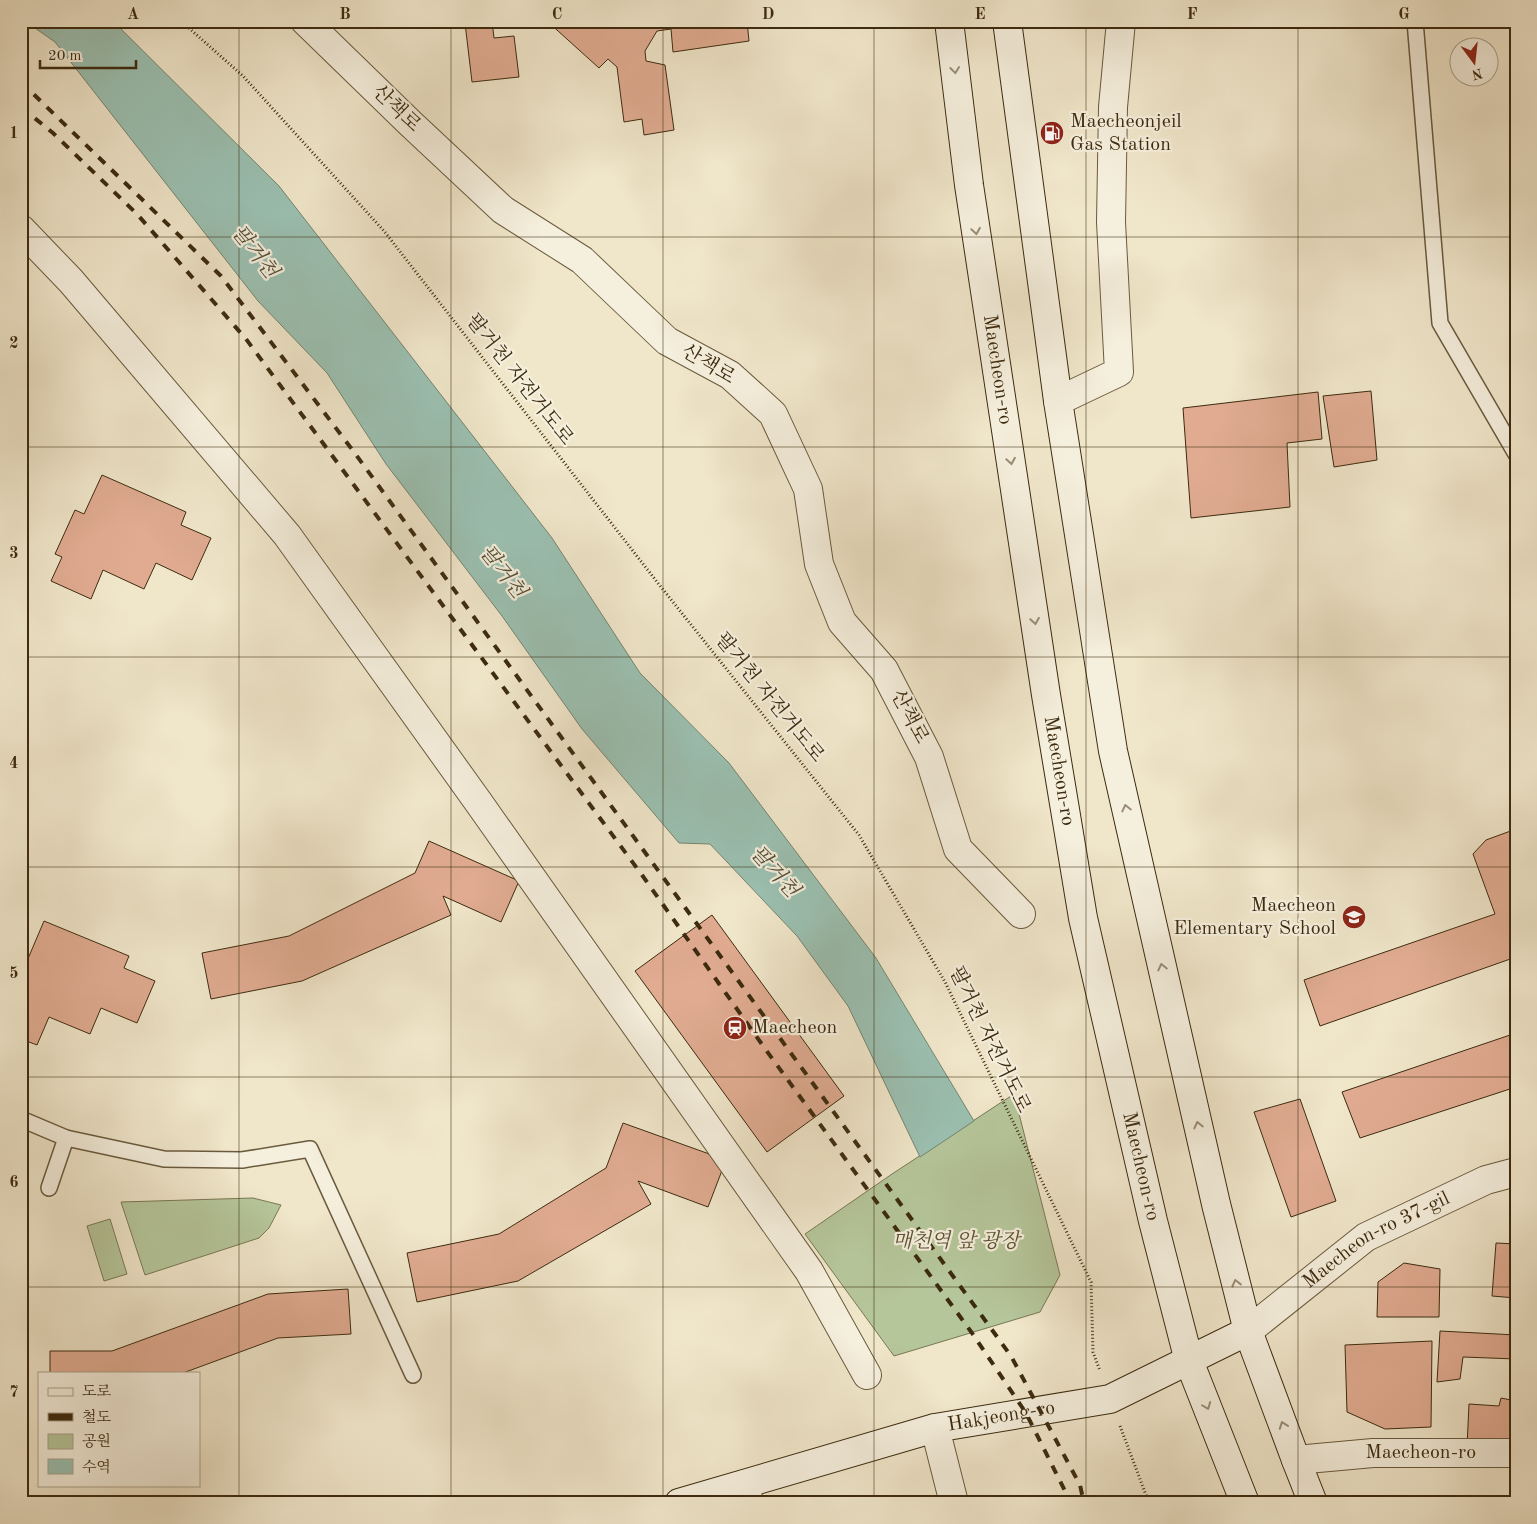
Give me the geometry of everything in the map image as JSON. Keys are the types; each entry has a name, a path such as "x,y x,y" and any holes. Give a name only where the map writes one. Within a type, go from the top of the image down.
{"main road":[{"name":"산책로","path":"305,21 503,210 582,260 667,341 730,375 773,414 808,489 819,564 842,622 884,670 929,757 958,849 1020,914"},
{"name":"Maecheon-ro","path":"949,21 975,224 1046,695 1084,918 1153,1221 1190,1360 1245,1503"},
{"path":"1007,21 1058,401 1113,751 1212,1184 1248,1330 1314,1503"},
{"path":"1058,401 1119,372 1111,222 1113,107 1121,21"},
{"path":"21,229 71,281 287,534 809,1271 867,1375"},
{"name":"Maecheon-ro 37-gil","path":"1248,1330 1366,1237 1486,1180 1516,1172"},
{"name":"Hakjeong-ro","path":"679,1503 747,1493 934,1428 1110,1399 1248,1330"},
{"path":"934,1428 954,1503"},
{"name":"Maecheon-ro","path":"1296,1460 1373,1453 1516,1453"}],"lane":[{"path":"1415,21 1440,323 1516,454"},
{"path":"21,1119 66,1138 164,1160 242,1160 310,1150 413,1375"},
{"path":"49,1188 66,1138"}],"path":[{"name":"팔거천 자전거도로","path":"181,21 243,76 384,231 649,572 859,835 945,982 1091,1282 1093,1352 1149,1503"}],"green space":[{"name":"매천역 앞 광장","path":"1014,1094 1060,1275 1040,1312 894,1356 805,1234"},
{"path":"253,1198 281,1205 269,1228 259,1238 145,1275 121,1202"},
{"path":"110,1219 127,1274 104,1281 87,1226"}],"water":[{"name":"팔거천","path":"25,21 113,21 279,186 552,538 640,673 729,763 876,958 974,1121 920,1157 848,1006 797,936 710,844 679,843 582,729 502,616 386,464 327,373 258,301 55,42"}],"building":[{"path":"434,21 492,21 494,38 514,36 519,77 472,82 465,23 434,26"},
{"path":"547,21 747,21 749,41 673,52 671,29 657,31 645,51 646,61 665,65 674,130 644,135 642,119 624,122 617,67 608,59 599,68"},
{"path":"1371,391 1377,460 1334,467 1323,396"},
{"path":"1318,392 1322,439 1287,443 1290,507 1191,518 1183,408"},
{"path":"102,475 186,512 181,525 211,538 192,580 156,563 144,589 103,570 91,599 51,581 62,557 55,554 75,510 84,514"},
{"path":"1516,829 1516,957 1320,1026 1304,980 1495,914 1473,854 1486,840"},
{"path":"429,841 519,881 501,922 443,896 451,915 302,981 211,999 202,953 289,936 415,873"},
{"path":"712,915 844,1096 767,1152 635,971"},
{"path":"44,921 129,956 124,968 155,981 137,1023 101,1008 90,1034 49,1017 37,1045 21,1039 21,959 27,961"},
{"path":"1516,1033 1516,1087 1360,1138 1342,1092"},
{"path":"1300,1099 1336,1201 1291,1217 1254,1112"},
{"path":"623,1123 726,1160 708,1207 638,1181 651,1204 518,1281 417,1302 407,1253 499,1234 606,1168"},
{"path":"1496,1243 1516,1244 1516,1298 1492,1296"},
{"path":"1404,1263 1440,1269 1439,1317 1377,1317 1378,1282"},
{"path":"348,1289 351,1334 278,1338 186,1372 50,1372 50,1351 112,1351 268,1294"},
{"path":"1440,1331 1516,1335 1516,1359 1463,1357 1460,1379 1437,1382"},
{"path":"1432,1341 1431,1427 1385,1429 1347,1412 1345,1345"},
{"path":"1501,1398 1516,1401 1516,1451 1467,1447 1469,1404 1499,1406"}],"railway":[{"path":"21,82 221,276 354,452 1011,1356 1080,1485 1084,1503"},
{"path":"21,107 53,133 137,214 246,339 642,875 766,1050 972,1333 1026,1413 1071,1503"}],"place":[{"name":"Maecheonjeil Gas Station","path":"1052,133"},
{"name":"Maecheon Elementary School","path":"1354,917"},
{"name":"Maecheon","path":"735,1028"}]}
